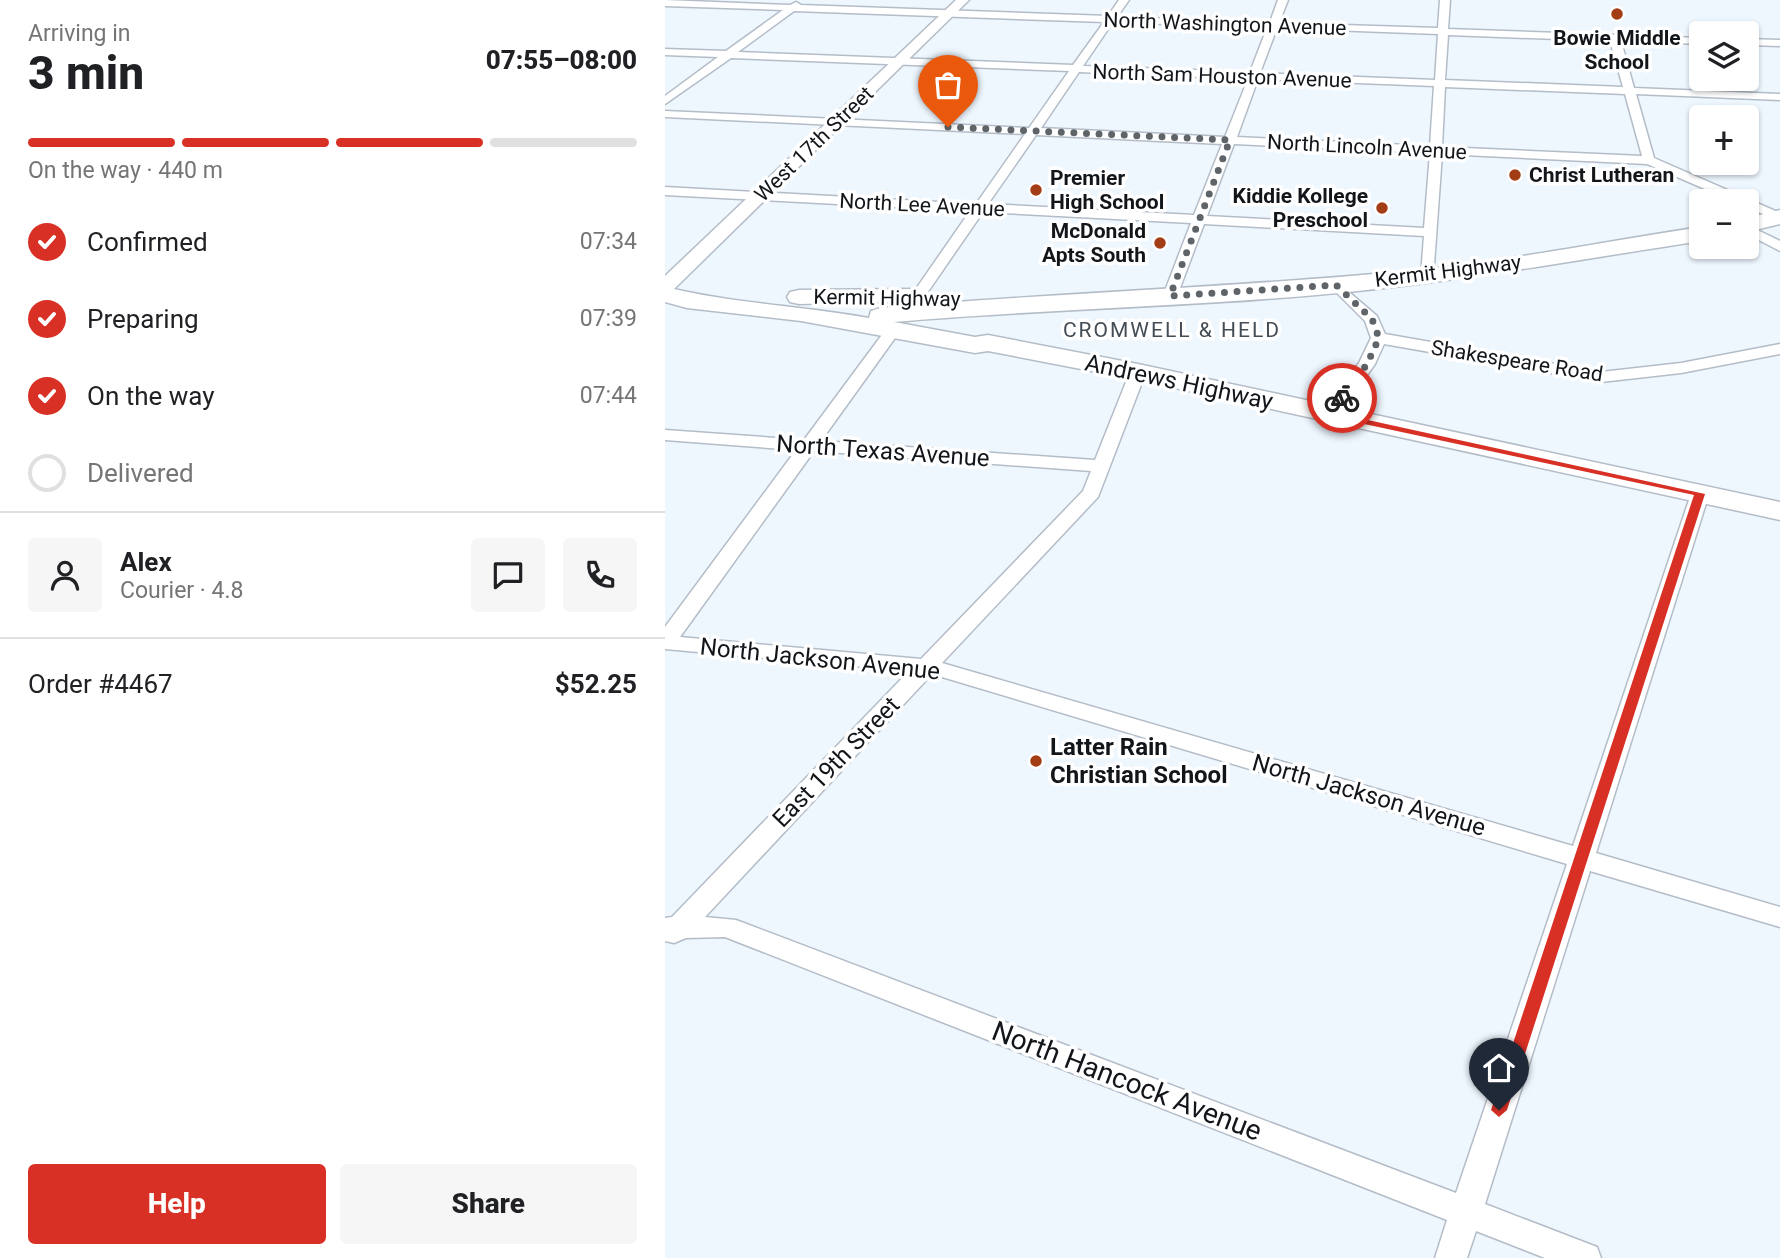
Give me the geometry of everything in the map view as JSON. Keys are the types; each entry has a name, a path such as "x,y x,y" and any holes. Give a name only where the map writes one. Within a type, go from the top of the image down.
{"main road":[{"path":"1759,223 1779,217"},
{"name":"Kermit Highway","path":"891,323 1026,303 1336,285 1428,276 1689,236"},
{"path":"665,294 718,291 790,297"},
{"name":"Andrews Highway","path":"665,294 687,301 834,319 891,323"},
{"name":"Kermit Highway","path":"790,297 918,296 1026,303"},
{"name":"Andrews Highway","path":"790,297 975,345 980,337 1780,511"},
{"path":"980,337 977,320 993,306"}],"street":[{"path":"665,101 803,0"},
{"name":"West 17th Street","path":"665,287 963,0"},
{"path":"918,296 1124,0"},
{"path":"1170,296 1283,0"},
{"path":"1428,276 1445,0"},
{"name":"North Washington Avenue","path":"665,3 1689,41"},
{"path":"1615,39 1649,160 1715,189"},
{"path":"1759,42 1780,43"},
{"name":"North Sam Houston Avenue","path":"665,52 1780,97"},
{"name":"North Lincoln Avenue","path":"665,114 1649,160"},
{"name":"North Lee Avenue","path":"665,191 1430,232"},
{"path":"1759,208 1779,217"},
{"path":"1759,234 1780,247"},
{"path":"1330,414 1367,364 1379,338 1372,319 1336,285"},
{"path":"665,642 807,446 891,323"},
{"name":"Shakespeare Road","path":"1379,338 1564,373 1601,377 1635,375 1780,349"},
{"path":"1756,355 1780,359"},
{"name":"East 19th Street","path":"669,933 928,666 1091,493 1138,372"},
{"name":"North Texas Avenue","path":"665,435 1102,466"},
{"path":"1451,1258 1700,494"},
{"name":"North Jackson Avenue","path":"665,642 928,666 1780,917"},
{"name":"North Hancock Avenue","path":"669,933 727,927 1585,1258"}],"way so far":[{"path":"948,127 1230,140 1170,296 1336,285 1372,319 1379,338 1367,364 1342,398"}],"place":[{"name":"Bowie Middle School","path":"1617,14"},
{"name":"Christ Lutheran","path":"1515,175"},
{"name":"Premier High School","path":"1036,190"},
{"name":"Kiddie Kollege Preschool","path":"1382,208"},
{"name":"McDonald Apts South","path":"1160,243"},
{"name":"Latter Rain Christian School","path":"1036,761"}],"district":[{"name":"CROMWELL & HELD","path":"1172,330"}],"route":[{"path":"1342,398 1330,414 1700,494 1499,1110"}]}
